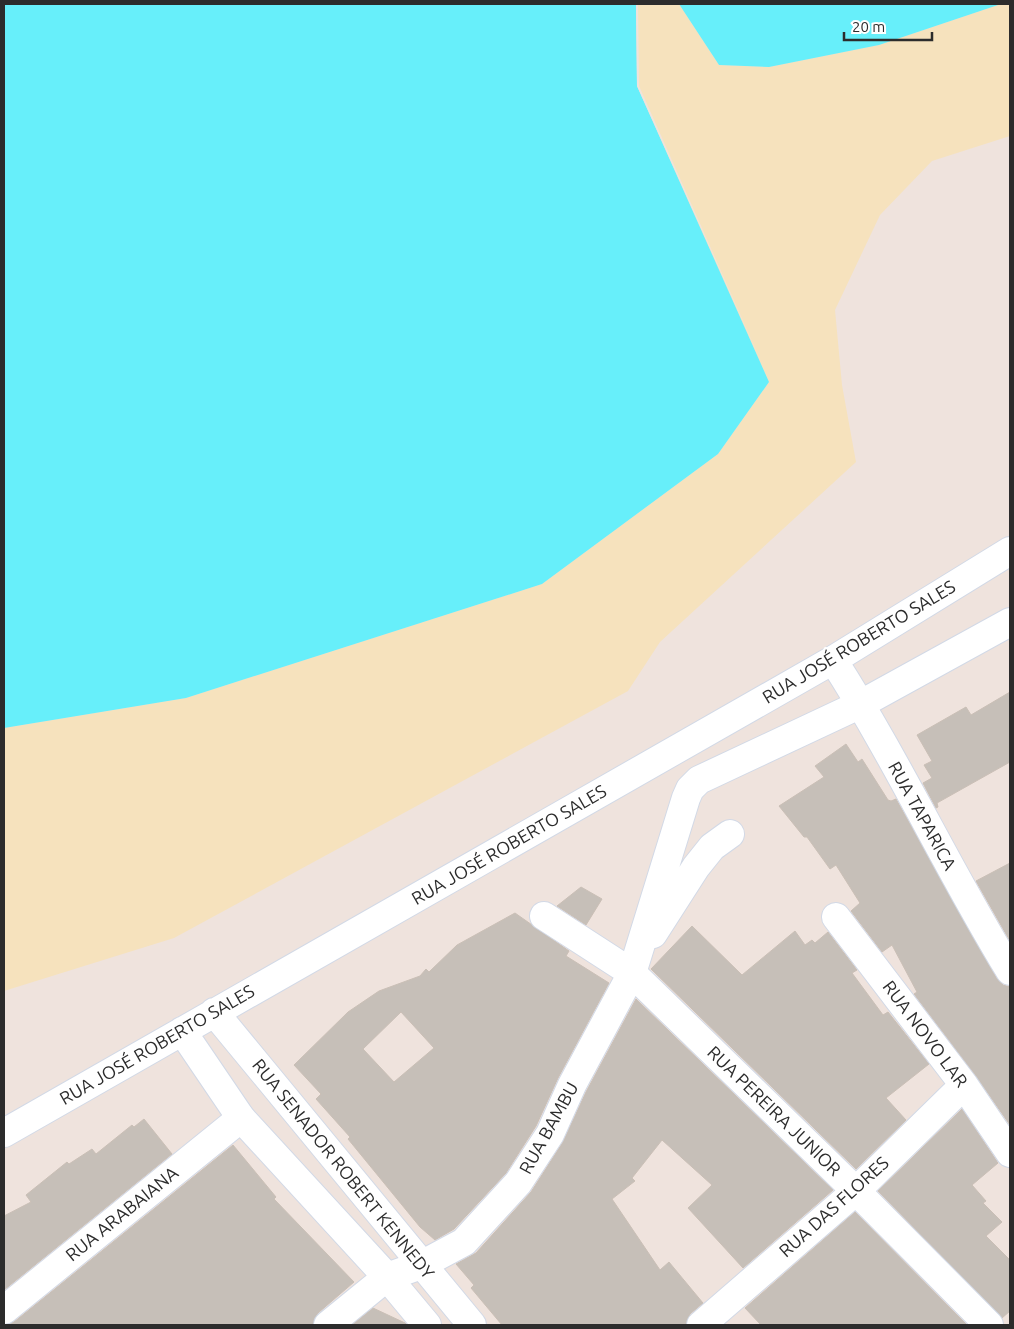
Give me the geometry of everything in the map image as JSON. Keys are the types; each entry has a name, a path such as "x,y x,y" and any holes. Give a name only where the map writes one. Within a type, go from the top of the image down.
{"street":[{"name":"RUA JOSÉ ROBERTO SALES","path":"4,1133 833,660 1010,551"},
{"path":"861,704 1010,622"},
{"name":"RUA TAPARICA","path":"833,660 861,704 977,918 1010,971"},
{"name":"RUA BAMBU","path":"633,969 690,789 698,780 861,704"},
{"name":"RUA BAMBU","path":"328,1325 387,1277 421,1265 464,1242 518,1183 550,1134 572,1085 633,969 696,867 712,847 730,834"},
{"name":"RUA PEREIRA JUNIOR","path":"544,916 633,969 989,1325"},
{"name":"RUA NOVO LAR","path":"836,917 964,1085 1010,1153"},
{"name":"RUA SENADOR ROBERT KENNEDY","path":"214,1012 472,1325"},
{"name":"RUA SENADOR ROBERT KENNEDY","path":"182,1031 241,1118 387,1277 427,1325"},
{"name":"RUA DAS FLORES","path":"700,1325 856,1191 964,1085"},
{"name":"RUA ARABAIANA","path":"4,1310 241,1118"}],"sand":[{"path":"636,4 679,4 719,65 769,67 879,45 1001,4 1010,4 1010,136 932,161 880,215 835,310 842,385 856,462 660,642 628,691 174,938 4,991 4,728 186,698 542,584 718,454 769,382 637,86"}],"water":[{"path":"4,4 636,4 637,86 769,382 718,454 542,584 186,698 4,728"},
{"path":"679,4 1001,4 879,45 769,67 719,65"}],"pier":[{"path":"636,4 638,4 639,86 771,384 637,86"}],"building":[{"path":"1010,692 1010,762 937,803 938,807 936,808 923,783 932,778 924,765 932,761 917,735 966,707 971,715"},
{"path":"846,744 858,762 862,759 888,800 896,799 997,979 1003,985 1010,987 1010,1125 976,1076 914,994 917,992 892,945 882,952 851,911 860,903 836,865 830,869 807,837 804,837 779,806 824,777 815,766"},
{"path":"1010,863 1010,941 976,881"},
{"path":"581,887 602,899 586,925 557,906"},
{"path":"515,913 569,951 566,956 609,983 558,1078 536,1126 506,1173 454,1229 435,1240 420,1227 348,1139 350,1137 316,1099 321,1094 294,1065 348,1012 379,991 420,976 426,969 429,972 457,945","holes":["401,1012 434,1048 394,1082 363,1049"]},
{"path":"692,926 742,975 795,931 805,945 812,940 815,943 828,932 857,970 852,973 883,1015 888,1012 929,1064 886,1098 906,1120 856,1169 651,969"},
{"path":"636,999 833,1190 743,1268 688,1208 712,1185 662,1140 632,1178 635,1181 612,1199 660,1270 669,1262 703,1303 690,1314 686,1325 502,1325 471,1288 474,1285 456,1264 476,1253 531,1192 563,1142 586,1092"},
{"path":"962,1109 998,1163 972,1185 986,1201 983,1203 1002,1222 986,1236 1010,1260 1010,1311 1002,1318 878,1191"},
{"path":"144,1119 172,1154 4,1290 4,1216 31,1202 26,1195 67,1162 69,1164 92,1149 96,1154 132,1125 134,1127"},
{"path":"233,1145 276,1197 274,1199 354,1282 318,1313 313,1325 7,1325 14,1322"},
{"path":"855,1212 967,1325 761,1325 745,1308"},
{"path":"373,1308 405,1323 407,1325 352,1325"}]}
